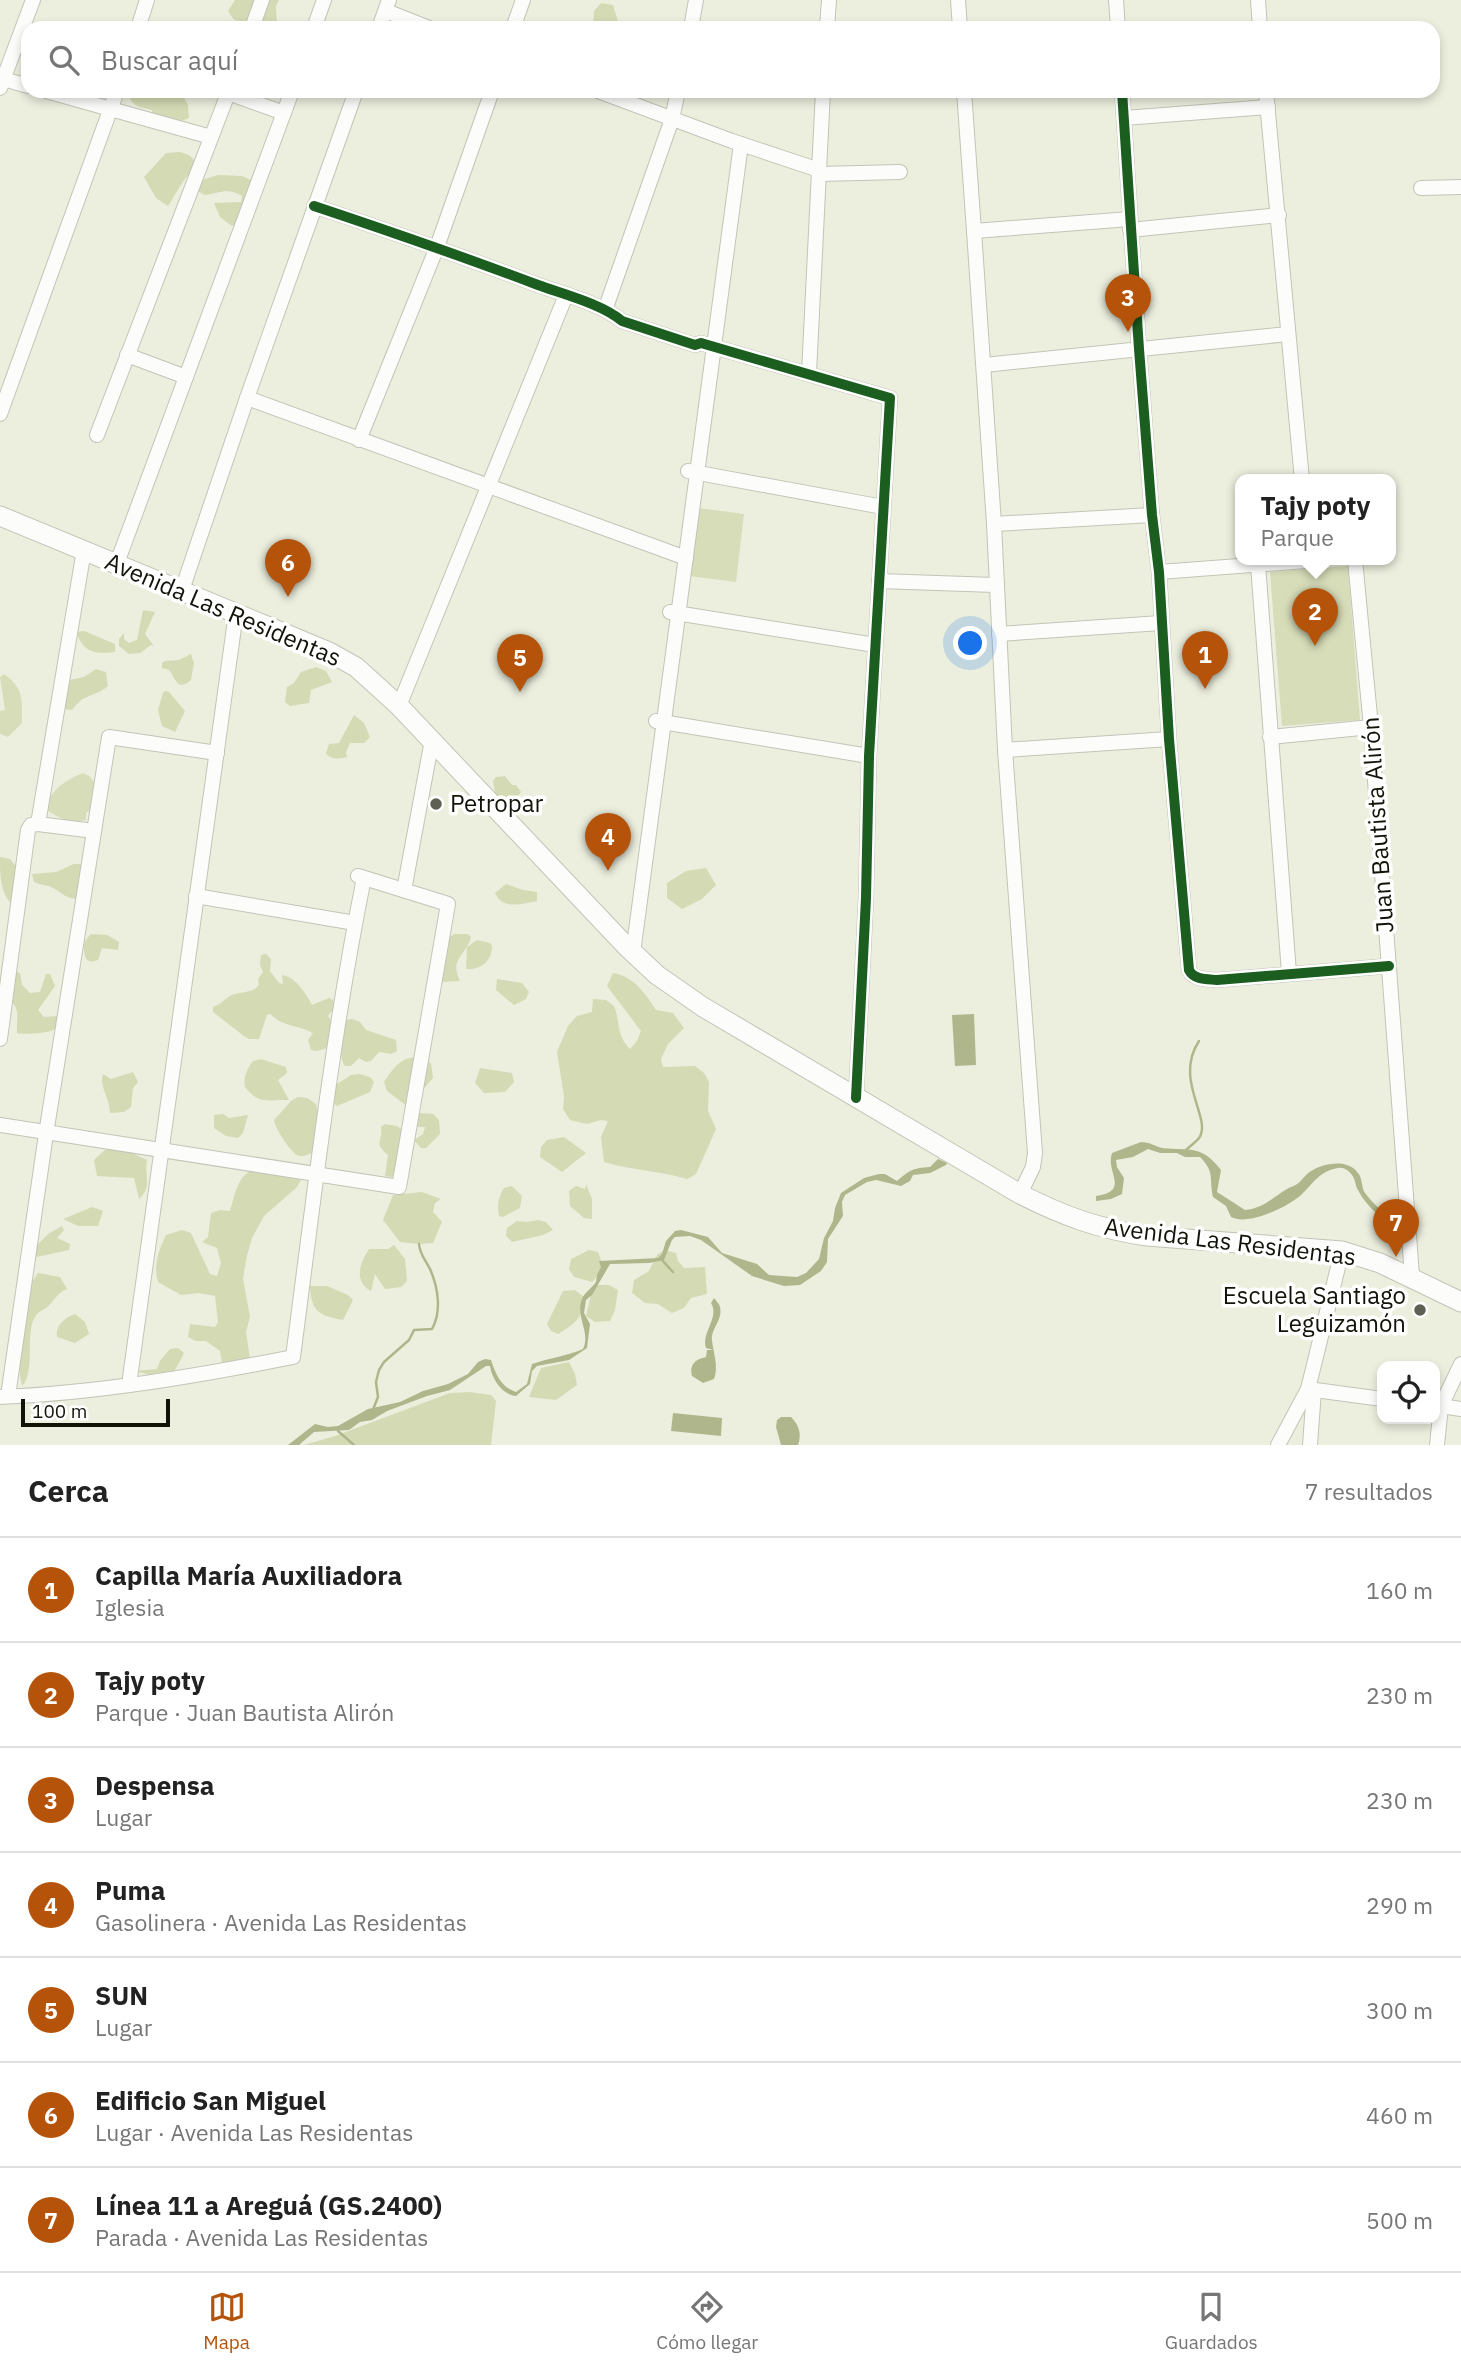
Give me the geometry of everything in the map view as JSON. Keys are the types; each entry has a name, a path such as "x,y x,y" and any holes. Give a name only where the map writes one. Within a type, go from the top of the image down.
{"main road":[{"name":"Avenida Las Residentas","path":"0,516 182,590 356,667 399,706 629,949 657,975 704,1007 1020,1194 1070,1218 1119,1232 1342,1251 1412,1276 1461,1301"}],"street":[{"path":"25,21 33,0"},
{"path":"140,21 147,0"},
{"path":"254,21 262,0"},
{"path":"316,21 324,0"},
{"path":"516,21 523,0"},
{"path":"692,21 696,0"},
{"path":"828,21 829,0"},
{"path":"958,0 960,21"},
{"path":"1116,0 1118,21"},
{"path":"1258,0 1260,21"},
{"path":"387,6 416,21"},
{"path":"21,31 1,82 21,85"},
{"path":"71,98 211,137"},
{"path":"0,414 115,98"},
{"path":"97,435 226,98"},
{"path":"244,98 284,113"},
{"path":"117,563 289,98"},
{"path":"182,590 353,98"},
{"path":"359,440 437,247 490,98"},
{"path":"616,98 819,172 900,172"},
{"path":"609,312 676,98"},
{"path":"809,373 823,98"},
{"path":"964,98 1034,1140 1031,1172 1020,1194"},
{"path":"1123,98 1139,349 1189,971 1191,975 1201,979 1217,980 1388,966"},
{"path":"1267,98 1301,474"},
{"path":"1124,118 1268,107"},
{"path":"629,949 692,472 706,345 736,142"},
{"path":"1421,188 1461,187"},
{"path":"314,206 437,247 609,312 622,321 695,345 706,345 890,398 869,755 866,898 856,1098"},
{"path":"974,231 1279,215"},
{"path":"399,706 565,295"},
{"path":"984,365 1288,334"},
{"path":"127,355 186,377"},
{"path":"247,398 681,556"},
{"path":"692,472 883,507"},
{"path":"994,524 1152,515"},
{"path":"38,824 84,550"},
{"path":"1159,572 1258,565 1289,973"},
{"name":"Juan Bautista Alirón","path":"1355,565 1371,727 1412,1276"},
{"path":"879,581 995,585"},
{"path":"674,612 875,645"},
{"path":"129,1385 236,613"},
{"path":"999,634 1161,623"},
{"path":"659,722 869,755"},
{"path":"1270,737 1371,727"},
{"path":"0,1125 46,1134 317,1174 399,1187 448,904 361,877 317,1174 293,1357 213,1373 129,1385 4,1397 46,1134 109,737 216,753"},
{"path":"1006,750 1169,739"},
{"path":"404,890 432,740"},
{"path":"0,1039 28,830 31,825 38,824 94,831"},
{"path":"196,896 355,923"},
{"path":"1310,1445 1311,1390 1342,1251"},
{"path":"1440,1402 1461,1364"},
{"path":"1311,1390 1377,1398"},
{"path":"1278,1445 1311,1390"},
{"path":"1440,1406 1461,1409"},
{"path":"1437,1445 1438,1424"}],"shaded area":[{"path":"235,0 279,0 276,6 277,21 234,20 228,11"},
{"path":"601,3 613,5 618,21 593,21 594,11"},
{"path":"130,98 184,98 188,105 189,118 168,126 153,120 152,110 138,106"},
{"path":"179,152 191,156 197,167 184,180 168,206 156,198 144,177 166,153"},
{"path":"218,175 242,176 253,181 243,220 232,226 220,217 214,203 241,202 242,196 228,191 205,195 197,191 198,181"},
{"path":"698,508 744,514 736,582 689,576"},
{"path":"1348,566 1360,720 1282,726 1270,572"},
{"path":"143,610 155,612 145,634 154,646 151,645 140,653 129,654 119,646 119,639 124,633 124,639 129,643 137,640"},
{"path":"84,631 115,644 115,652 101,653 86,648 76,632"},
{"path":"191,654 194,663 191,680 183,685 175,680 169,670 162,668 165,661 179,660"},
{"path":"316,667 326,671 332,682 311,690 309,703 290,706 285,702 287,687 294,683 301,672"},
{"path":"96,669 106,672 108,686 81,700 72,710 63,709 64,681 84,677"},
{"path":"4,674 15,684 22,708 22,723 8,737 0,734 0,711 5,710 0,677"},
{"path":"165,691 169,692 185,711 175,732 162,726 158,710"},
{"path":"354,715 364,723 370,737 364,743 350,743 347,757 330,757 326,753 329,744 339,743"},
{"path":"83,773 96,784 93,788 96,792 91,809 86,813 86,820 66,820 47,810 54,792"},
{"path":"505,776 521,792 509,808 505,802 496,798 493,781 496,777"},
{"path":"0,857 10,859 21,873 29,878 24,894 13,905 3,889"},
{"path":"74,864 81,864 87,869 78,899 69,898 51,887 34,882 32,874 56,872"},
{"path":"706,868 716,885 702,899 682,909 667,898 667,883 686,871"},
{"path":"506,884 537,892 537,901 513,904 502,902 495,893"},
{"path":"91,934 107,935 119,942 118,950 102,948 98,960 91,962 86,959 84,948"},
{"path":"455,934 468,934 471,937 457,962 460,981 440,982 439,942"},
{"path":"477,940 490,943 490,956 481,966 466,969 467,947"},
{"path":"266,954 271,959 270,971 279,983 283,984 282,975 292,979 304,991 312,1005 329,998 333,1000 334,1008 328,1016 333,1023 328,1048 311,1050 308,1040 313,1033 281,1022 270,1014 267,1015 259,1039 249,1039 213,1012 213,1007 230,996 250,991 259,985 258,979 263,972 260,965 261,955"},
{"path":"20,973 22,985 30,993 40,992 46,974 50,974 55,986 38,1010 44,1017 57,1016 60,1020 53,1030 17,1033 17,1012 11,1001 10,974"},
{"path":"613,973 632,982 656,1010 673,1013 684,1028 668,1044 661,1059 663,1067 695,1066 704,1073 709,1082 708,1111 716,1129 696,1174 687,1179 604,1162 601,1137 608,1121 587,1124 570,1120 563,1109 564,1096 557,1052 568,1026 577,1016 592,1012 593,999 606,1000 614,1006 620,1033 630,1049 641,1031 607,986"},
{"path":"497,979 522,983 529,992 526,999 514,1005 496,990"},
{"path":"974,1014 976,1065 955,1066 952,1015"},
{"path":"345,1020 360,1022 366,1030 396,1040 397,1051 391,1054 379,1052 371,1061 366,1062 359,1058 351,1066 345,1066 341,1055 342,1038"},
{"path":"417,1057 431,1063 433,1078 408,1107 387,1091 384,1082 401,1062"},
{"path":"261,1059 286,1067 287,1073 278,1080 289,1100 260,1099 245,1087 245,1076 249,1067 253,1061"},
{"path":"480,1068 512,1073 514,1082 505,1092 484,1093 475,1083"},
{"path":"133,1072 138,1082 133,1088 131,1107 124,1112 110,1113 102,1083 103,1074 111,1079"},
{"path":"351,1075 370,1077 374,1082 370,1092 337,1106 331,1101 334,1086"},
{"path":"298,1097 307,1098 316,1104 319,1117 314,1153 301,1156 286,1144 274,1120"},
{"path":"223,1114 229,1118 248,1115 243,1133 238,1138 226,1136 214,1128 214,1115"},
{"path":"415,1114 433,1114 439,1120 440,1134 426,1148 421,1148 414,1140 423,1134 425,1127 417,1127"},
{"path":"385,1124 397,1126 404,1131 398,1174 391,1177 385,1176 388,1155 380,1145 381,1127"},
{"path":"564,1137 586,1153 562,1172 540,1157 541,1147 547,1140"},
{"path":"1141,1142 1162,1148 1201,1152 1221,1170 1217,1192 1245,1210 1263,1205 1318,1168 1343,1164 1360,1175 1364,1191 1377,1207 1403,1223 1403,1227 1390,1222 1371,1208 1361,1196 1352,1175 1340,1168 1321,1175 1300,1196 1285,1206 1247,1219 1231,1217 1226,1206 1213,1197 1210,1171 1200,1157 1185,1157 1177,1153 1160,1153 1148,1149 1133,1157 1116,1160 1124,1178 1122,1194 1096,1201 1096,1196 1112,1190 1115,1185 1111,1167 1112,1153"},
{"path":"121,1148 147,1160 147,1186 139,1199 134,1178 97,1176 94,1160 105,1150"},
{"path":"938,1159 947,1163 946,1165 930,1173 913,1175 910,1181 901,1186 876,1180 867,1182 845,1195 842,1202 843,1216 828,1239 827,1262 821,1271 800,1285 784,1286 752,1276 701,1240 690,1236 675,1237 664,1260 610,1264 592,1295 586,1300 584,1313 590,1324 587,1348 569,1360 537,1366 532,1371 530,1384 516,1396 503,1390 490,1366 486,1366 450,1390 387,1411 372,1420 360,1422 349,1430 314,1432 299,1445 288,1445 315,1424 338,1426 368,1409 400,1402 423,1391 448,1384 468,1374 478,1362 485,1359 491,1360 503,1384 516,1392 527,1384 532,1364 583,1349 585,1337 580,1306 583,1297 596,1282 601,1267 599,1261 658,1258 666,1241 675,1231 708,1237 722,1253 757,1264 769,1275 797,1277 806,1273 819,1259 841,1193 864,1178 879,1174 885,1174 897,1181 912,1170 930,1167"},
{"path":"254,1169 301,1180 297,1187 264,1216 252,1238 247,1255 243,1279 250,1317 246,1332 251,1366 223,1368 220,1351 206,1341 196,1341 188,1337 190,1324 215,1327 218,1322 215,1296 198,1293 181,1295 158,1282 156,1264 166,1235 182,1230 191,1233 210,1274 217,1276 221,1263 217,1248 202,1242 208,1237 211,1213 230,1211 240,1181"},
{"path":"586,1184 592,1199 592,1219 584,1218 570,1206 569,1191 576,1186 585,1189"},
{"path":"512,1186 522,1196 520,1208 503,1217 499,1216 500,1195 504,1188"},
{"path":"422,1192 441,1199 435,1203 433,1212 442,1222 433,1243 400,1242 383,1220 393,1195"},
{"path":"92,1207 103,1211 98,1226 78,1226 63,1219"},
{"path":"517,1221 546,1222 553,1230 512,1242 506,1236 507,1228"},
{"path":"62,1226 64,1230 57,1238 70,1244 69,1250 37,1257 33,1249 48,1234"},
{"path":"394,1245 405,1259 407,1281 401,1287 385,1289 375,1274 371,1291 365,1287 360,1277 366,1254 369,1249 388,1249"},
{"path":"589,1250 598,1252 602,1265 592,1282 574,1277 569,1269 571,1259"},
{"path":"664,1250 676,1253 684,1268 705,1267 707,1294 691,1298 684,1308 672,1313 658,1304 645,1303 632,1293 634,1280 649,1271 657,1255"},
{"path":"38,1273 60,1277 67,1289 37,1314 33,1321 29,1370 22,1386 18,1364 29,1287"},
{"path":"597,1285 609,1285 618,1290 610,1321 595,1322 586,1316 592,1291"},
{"path":"310,1286 327,1286 353,1300 343,1320 322,1314 312,1301"},
{"path":"575,1290 584,1297 580,1315 558,1334 551,1331 547,1324 563,1291"},
{"path":"714,1298 720,1306 719,1320 712,1336 715,1374 714,1379 703,1383 692,1376 691,1369 696,1361 706,1357 707,1350 713,1350 706,1348 705,1342 712,1320 711,1303"},
{"path":"75,1314 85,1322 89,1334 75,1343 57,1337 61,1322"},
{"path":"178,1348 184,1353 169,1380 135,1371 157,1369 170,1349"},
{"path":"569,1362 577,1385 556,1400 529,1397 541,1368"},
{"path":"450,1393 491,1395 496,1401 491,1445 304,1445"},
{"path":"673,1413 722,1418 721,1436 671,1431"},
{"path":"791,1417 796,1423 800,1433 798,1445 781,1445 776,1427 777,1420"}],"waterway":[{"path":"1186,1150 1199,1138 1202,1130 1190,1070 1192,1056 1199,1041"},
{"path":"372,1412 378,1397 376,1382 384,1362 409,1340 414,1330 432,1329 437,1315 437,1291 419,1244"},
{"path":"661,1259 673,1272"},
{"path":"338,1431 354,1445"}],"cycle path":[{"path":"1122,98 1139,349 1189,970 1197,977 1217,980 1389,966"},
{"path":"314,206 582,300 604,309 622,321 695,345 701,343 890,398 869,756 866,898 856,1098"}],"place":[{"name":"Despensa","path":"1128,332"},
{"name":"Edificio San Miguel","path":"288,597"},
{"name":"Tajy poty","path":"1315,646"},
{"name":"Capilla María Auxiliadora","path":"1205,689"},
{"name":"SUN","path":"520,692"},
{"name":"Petropar","path":"436,804"},
{"name":"Puma","path":"608,871"},
{"name":"Línea 11 a Areguá (GS.2400)","path":"1396,1257"},
{"name":"Escuela Santiago Leguizamón","path":"1420,1310"}]}
